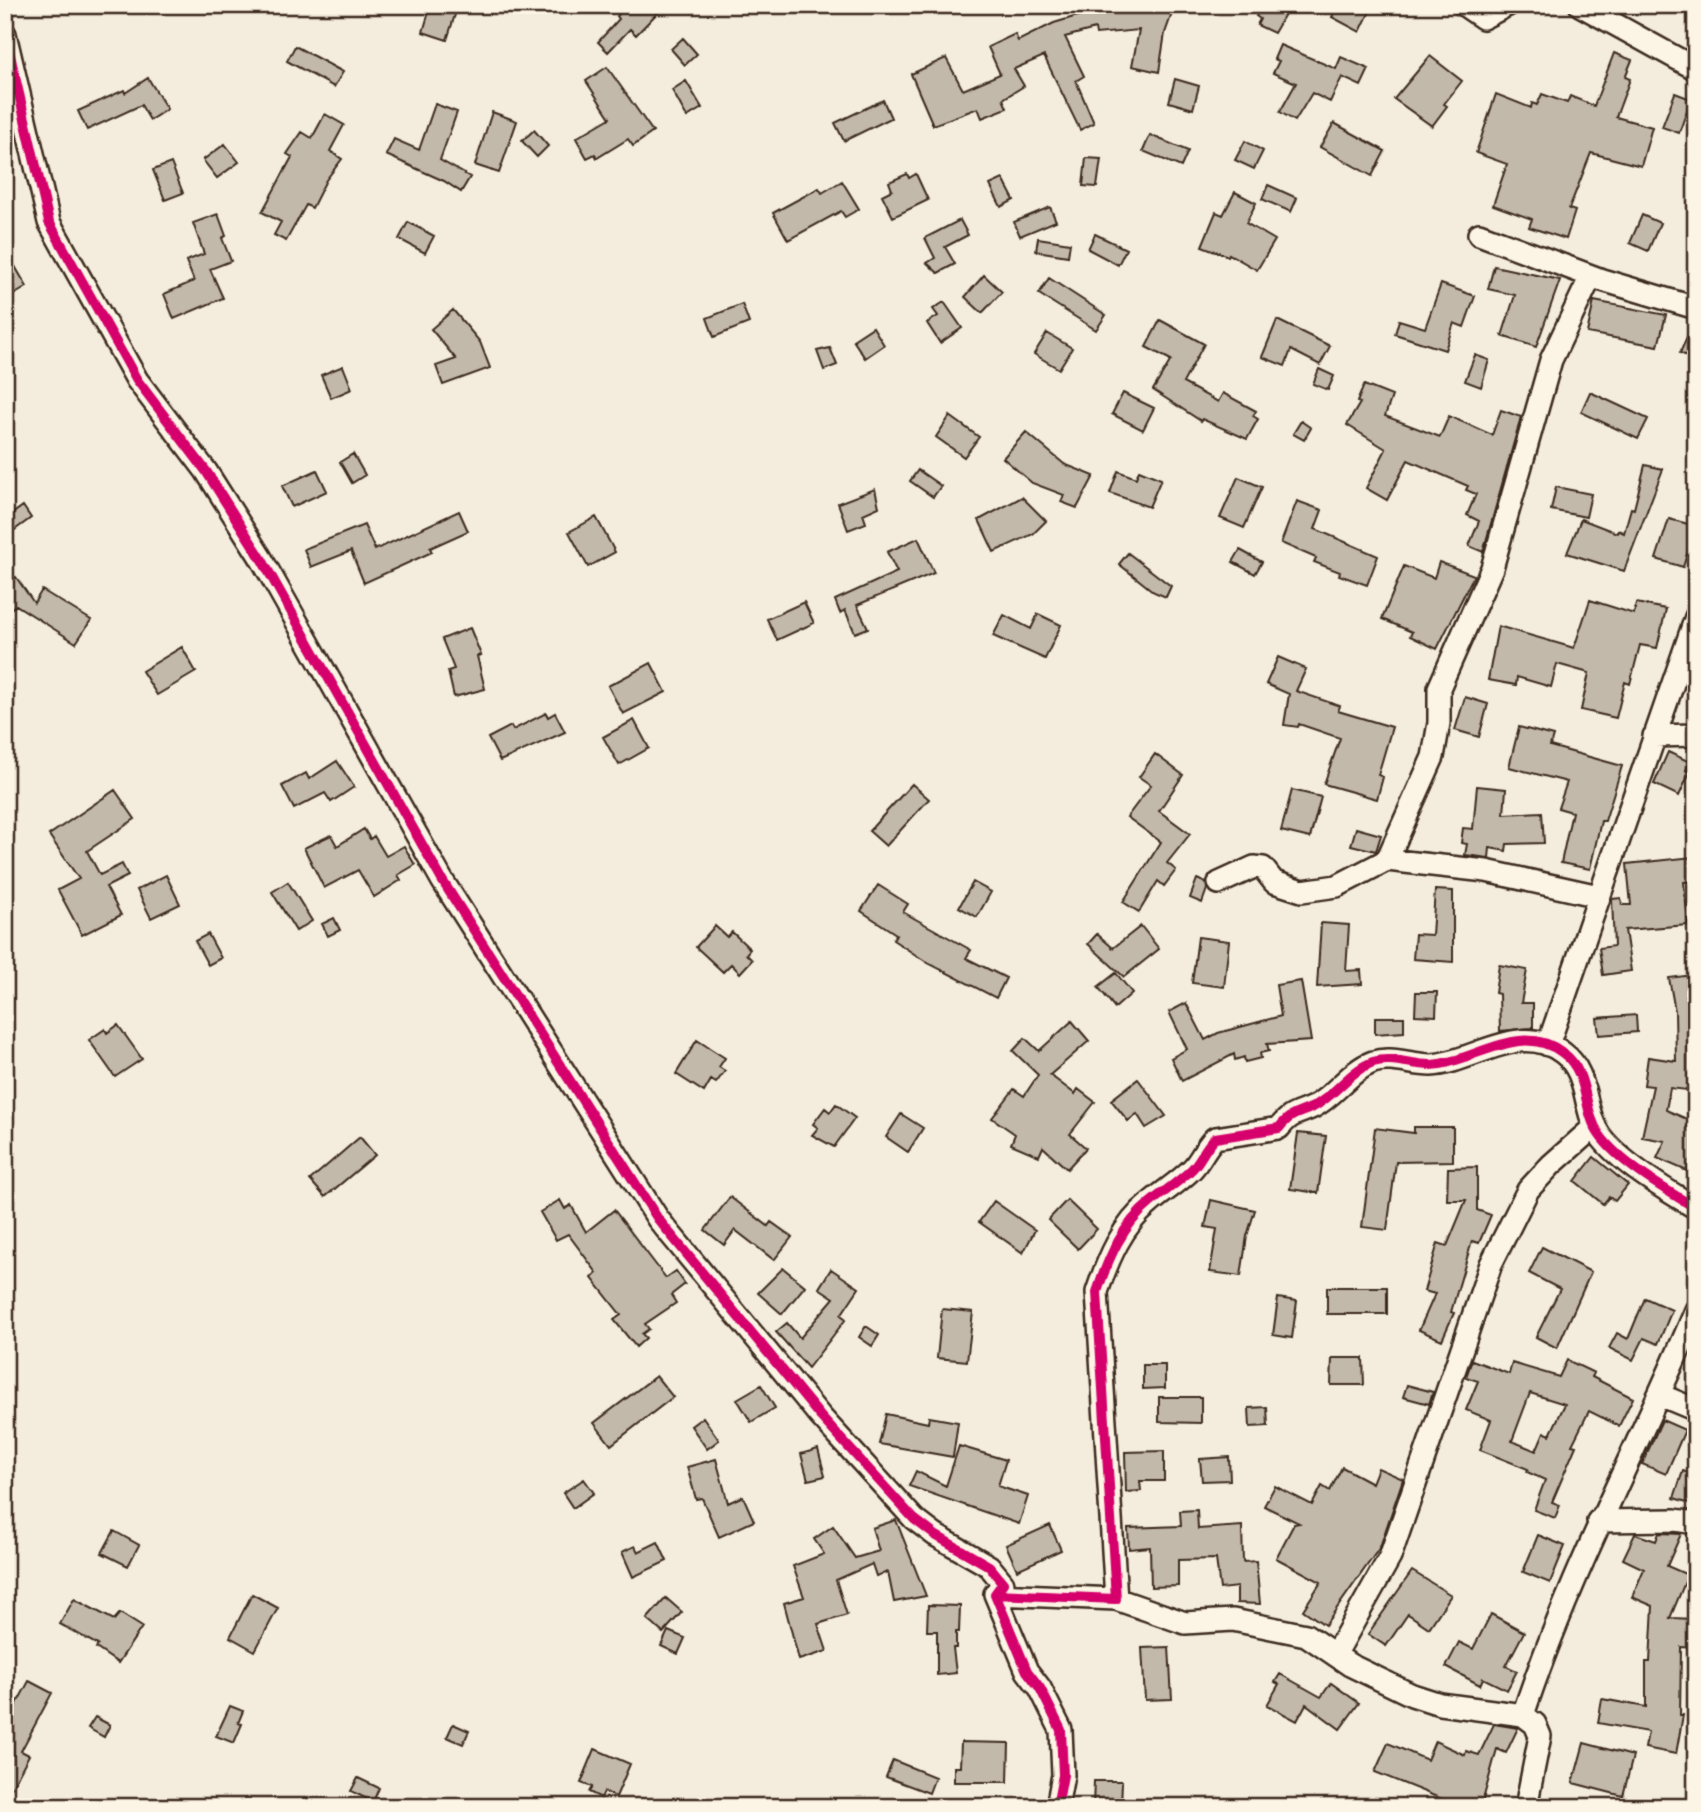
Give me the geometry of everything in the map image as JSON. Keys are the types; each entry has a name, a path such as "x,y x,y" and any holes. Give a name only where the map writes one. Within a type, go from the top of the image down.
{"street":[{"path":"1464,5 1483,18 1508,5"},
{"path":"1580,5 1696,69"},
{"path":"5,34 49,222 137,380 206,471 261,558 442,880 658,1219 820,1416 914,1519 935,1535 989,1566 1003,1583 995,1594"},
{"path":"1479,234 1591,276 1696,308"},
{"path":"1387,860 1433,757 1439,723 1439,688 1492,568 1551,360 1591,276"},
{"path":"1548,1045 1696,617"},
{"path":"1654,736 1696,735"},
{"path":"1219,883 1254,867 1264,868 1274,882 1302,891 1337,886 1387,860 1486,871 1599,897"},
{"path":"1116,1599 1097,1292 1106,1266 1126,1228 1151,1202 1174,1187 1181,1177 1192,1169 1215,1138 1279,1128 1290,1114 1314,1107 1369,1064 1386,1060 1431,1065 1502,1044 1531,1042 1548,1045 1562,1052 1574,1064 1583,1081 1595,1126 1619,1154 1696,1208"},
{"path":"1335,1655 1390,1557 1491,1264 1528,1190 1595,1126"},
{"path":"1522,1715 1545,1647 1598,1521 1660,1395 1696,1310"},
{"path":"1660,1395 1696,1409"},
{"path":"1598,1521 1675,1520 1696,1523"},
{"path":"995,1594 1116,1599 1185,1623 1233,1620 1306,1635 1335,1655 1412,1695 1440,1704 1522,1715 1535,1724 1540,1736 1526,1807"},
{"path":"995,1594 1027,1671 1046,1699 1061,1730 1063,1775 1057,1807"}],"building":[{"path":"431,5 458,5 447,40 423,32"},
{"path":"627,5 665,5 636,35 630,29 608,52 598,42 619,19 617,16"},
{"path":"1093,5 1175,5 1165,33 1159,72 1132,66 1139,30 1096,34 1095,29 1065,37 1084,76 1076,81 1094,123 1080,130 1044,56 1014,69 1024,86 1003,99 1007,108 982,118 978,108 933,125 911,74 946,58 963,90 1000,74 988,47 1015,34 1018,41 1054,23 1094,11"},
{"path":"1262,5 1269,5 1285,14 1274,33 1257,25 1260,19 1256,16"},
{"path":"1338,5 1373,5 1360,32 1332,17"},
{"path":"683,38 697,54 685,65 671,49"},
{"path":"1280,45 1336,69 1341,57 1369,69 1361,86 1342,77 1330,102 1312,93 1295,121 1280,112 1296,83 1273,73 1279,61 1274,59"},
{"path":"295,46 343,72 334,87 287,61"},
{"path":"1614,53 1632,60 1625,77 1630,79 1616,117 1652,127 1641,166 1591,153 1569,209 1575,211 1566,239 1529,227 1532,219 1493,205 1507,164 1476,153 1496,94 1531,108 1532,103 1537,105 1542,94 1567,103 1570,96 1594,106"},
{"path":"1430,56 1462,81 1444,104 1447,106 1432,126 1394,99"},
{"path":"607,67 653,132 633,146 628,139 597,158 595,154 587,158 576,138 610,118 586,81"},
{"path":"148,78 167,109 150,120 141,105 87,130 78,111 124,90 125,93"},
{"path":"1175,79 1199,86 1193,109 1169,102"},
{"path":"686,81 702,108 687,117 672,90"},
{"path":"1675,93 1691,99 1679,133 1662,127"},
{"path":"883,100 891,118 844,141 835,123"},
{"path":"435,104 457,112 440,160 470,177 461,192 444,181 386,155 394,139 419,150"},
{"path":"492,112 517,121 499,173 475,165"},
{"path":"325,114 344,125 330,151 342,159 326,180 312,208 306,205 286,241 274,235 281,222 262,212 292,157 287,154 302,132 312,138"},
{"path":"1334,123 1385,151 1372,176 1320,147"},
{"path":"534,130 548,146 537,157 522,141"},
{"path":"1150,135 1188,151 1181,167 1143,151"},
{"path":"1245,141 1263,151 1254,169 1235,160"},
{"path":"225,144 239,162 217,178 203,160"},
{"path":"1086,158 1101,159 1097,187 1083,186"},
{"path":"171,163 183,193 165,200 153,170"},
{"path":"907,174 909,178 916,174 928,200 893,217 882,195 892,190 889,182"},
{"path":"1003,179 1014,200 1001,207 990,185"},
{"path":"842,181 859,209 845,217 841,211 788,240 773,213 819,188 822,193"},
{"path":"1268,185 1297,198 1291,212 1262,199"},
{"path":"1235,192 1256,203 1246,223 1275,240 1257,270 1229,254 1228,256 1202,246 1216,212 1223,215"},
{"path":"1050,207 1056,221 1020,236 1014,222"},
{"path":"218,214 226,236 222,238 231,261 210,269 223,298 174,319 164,294 194,281 186,261 204,254 193,223"},
{"path":"1642,215 1660,223 1648,251 1630,243"},
{"path":"960,220 968,235 945,247 955,264 938,273 927,263 935,258 925,238"},
{"path":"408,222 434,236 425,253 399,239"},
{"path":"1095,234 1126,249 1118,265 1088,249"},
{"path":"1038,238 1070,243 1068,256 1036,251"},
{"path":"5,249 27,287 5,300"},
{"path":"1494,266 1560,280 1536,347 1502,336 1515,295 1488,289"},
{"path":"984,275 1002,292 982,313 965,297"},
{"path":"1049,278 1106,315 1096,330 1039,294"},
{"path":"1441,284 1475,296 1464,327 1454,323 1445,350 1395,334 1399,320 1425,328"},
{"path":"1594,301 1666,315 1658,346 1587,333"},
{"path":"944,302 962,328 940,343 927,323 938,316 933,309"},
{"path":"742,304 749,323 714,337 707,318"},
{"path":"453,310 480,342 490,368 443,385 436,366 456,359 431,329"},
{"path":"1160,320 1204,344 1183,383 1218,402 1223,393 1256,411 1253,416 1258,419 1247,439 1202,419 1201,421 1153,390 1171,360 1146,347"},
{"path":"1277,320 1330,346 1320,365 1291,350 1285,366 1262,357"},
{"path":"1696,321 1696,360 1680,353"},
{"path":"873,327 884,345 865,358 853,340"},
{"path":"1047,333 1072,348 1059,369 1034,354"},
{"path":"830,348 837,365 824,370 817,351"},
{"path":"1475,355 1489,360 1481,387 1465,381"},
{"path":"343,366 352,389 331,398 321,375"},
{"path":"1319,369 1334,376 1328,390 1313,384"},
{"path":"1364,385 1392,396 1385,416 1440,437 1449,416 1492,435 1501,410 1521,417 1483,552 1469,546 1479,521 1467,515 1476,494 1466,490 1468,486 1408,460 1387,500 1366,488 1386,449 1347,425 1360,403 1357,402"},
{"path":"1590,392 1648,419 1638,439 1581,412"},
{"path":"1123,393 1154,408 1143,430 1112,414"},
{"path":"950,416 979,437 964,457 936,437"},
{"path":"1301,421 1311,428 1304,440 1293,434"},
{"path":"1026,432 1064,464 1094,476 1077,508 1061,502 1064,495 1032,483 1003,458"},
{"path":"353,454 365,475 352,483 340,462"},
{"path":"1645,465 1663,469 1624,571 1567,553 1581,519 1617,533 1618,530 1624,533 1631,508 1634,509"},
{"path":"317,470 327,491 292,507 282,486"},
{"path":"918,470 941,486 933,497 910,481"},
{"path":"1139,470 1161,479 1149,507 1110,493 1118,471 1136,478"},
{"path":"1238,477 1262,487 1244,528 1220,518"},
{"path":"1556,487 1591,494 1586,517 1551,510"},
{"path":"875,489 879,507 863,514 866,523 848,530 838,503"},
{"path":"1022,497 1046,521 1033,534 994,552 979,520"},
{"path":"1297,501 1322,510 1315,529 1378,556 1367,585 1339,575 1340,572 1314,562 1316,558 1281,543"},
{"path":"23,506 31,518 5,537 5,519"},
{"path":"459,511 468,531 430,548 432,552 364,583 351,551 311,567 304,549 364,525 375,550"},
{"path":"596,517 615,552 588,567 569,532"},
{"path":"1669,519 1696,526 1683,567 1656,559"},
{"path":"918,538 934,573 857,605 868,628 855,633 845,610 840,613 835,600 897,572 887,552"},
{"path":"1240,550 1262,562 1255,574 1233,562"},
{"path":"1128,553 1171,586 1166,597 1154,592 1119,564"},
{"path":"1439,562 1474,575 1437,649 1410,636 1412,632 1382,619 1404,566 1434,578"},
{"path":"16,577 34,603 42,590 91,620 76,643 16,605 5,613 5,585"},
{"path":"1590,600 1634,614 1636,603 1666,609 1657,648 1640,645 1630,684 1625,682 1616,718 1581,710 1589,673 1557,664 1551,687 1517,677 1516,685 1488,680 1498,626 1574,648"},
{"path":"804,602 814,623 777,640 767,619"},
{"path":"1038,614 1061,625 1045,659 993,636 1004,615 1031,629"},
{"path":"470,628 481,655 477,656 485,689 454,697 448,671 454,669 442,639"},
{"path":"182,647 196,672 157,695 142,671"},
{"path":"1278,657 1306,669 1296,691 1340,706 1338,711 1392,727 1378,775 1383,777 1377,799 1324,784 1340,738 1299,724 1298,727 1284,725 1289,694 1266,684"},
{"path":"651,663 666,692 623,714 608,686"},
{"path":"1465,697 1488,704 1479,737 1455,730"},
{"path":"546,713 548,717 555,713 565,732 500,761 488,738 511,726 513,730"},
{"path":"634,720 649,748 619,765 603,737"},
{"path":"1519,727 1553,736 1550,746 1622,766 1605,821 1601,821 1590,869 1561,863 1572,812 1558,808 1567,782 1509,767"},
{"path":"1668,752 1690,762 1686,770 1690,772 1679,796 1654,784"},
{"path":"1155,754 1183,775 1159,811 1190,834 1167,863 1176,870 1164,886 1158,881 1139,912 1123,902 1161,842 1127,817 1151,785 1139,777"},
{"path":"337,761 354,787 331,802 325,793 294,809 282,786 306,773 309,779"},
{"path":"912,784 929,799 886,846 869,831"},
{"path":"1477,786 1506,789 1504,814 1542,812 1544,843 1507,844 1506,851 1490,848 1489,858 1465,855 1467,844 1461,843 1463,828 1473,829"},
{"path":"115,790 135,819 87,851 100,875 122,864 128,876 106,887 121,915 82,935 58,890 79,879 49,835"},
{"path":"1292,790 1321,797 1310,838 1281,831"},
{"path":"1356,828 1381,835 1376,851 1351,845"},
{"path":"364,829 370,839 374,836 386,856 404,846 415,865 398,875 401,880 374,897 358,870 324,888 304,848 331,835 337,846"},
{"path":"1693,857 1695,881 1684,882 1688,925 1625,930 1631,971 1603,975 1599,948 1614,946 1612,899 1621,898 1622,905 1631,905 1627,864"},
{"path":"166,875 180,904 151,918 137,890"},
{"path":"1197,879 1206,883 1207,889 1202,903 1190,898"},
{"path":"288,882 312,921 296,931 272,892"},
{"path":"973,882 991,892 977,917 959,907"},
{"path":"878,885 908,904 903,912 971,950 966,958 1006,978 996,998 928,963 893,940 896,934 861,911"},
{"path":"1435,890 1453,891 1453,962 1413,959 1415,934 1432,935"},
{"path":"334,918 340,930 328,936 322,924"},
{"path":"1321,923 1349,925 1346,971 1361,970 1362,984 1317,987"},
{"path":"715,926 727,937 732,932 750,949 746,954 752,960 740,973 731,964 723,972 696,947"},
{"path":"1141,926 1159,949 1124,977 1088,944 1097,934 1113,948"},
{"path":"208,934 221,958 208,965 195,941"},
{"path":"1198,937 1229,941 1224,987 1192,983"},
{"path":"1499,965 1527,970 1521,1003 1533,1003 1533,1028 1500,1031 1499,994 1495,993"},
{"path":"1116,973 1132,993 1115,1008 1098,987"},
{"path":"1692,975 1696,1011 1696,1091 1670,1088 1666,1110 1696,1123 1696,1175 1657,1158 1665,1141 1642,1137 1653,1086 1644,1085 1648,1057 1676,1061 1675,1011 1669,978"},
{"path":"1301,981 1311,1041 1267,1044 1269,1051 1260,1053 1261,1058 1245,1062 1244,1057 1235,1060 1234,1054 1182,1081 1171,1058 1187,1049 1169,1012 1186,1003 1205,1040 1218,1033 1281,1016 1276,985"},
{"path":"1416,992 1437,992 1436,1016 1415,1015"},
{"path":"1636,1015 1637,1032 1599,1035 1597,1018"},
{"path":"1375,1017 1404,1017 1404,1032 1375,1034"},
{"path":"1072,1021 1089,1041 1050,1075 1075,1094 1078,1089 1095,1102 1070,1134 1086,1148 1067,1169 1043,1147 1039,1156 1011,1144 1015,1134 992,1118 1014,1089 1024,1096 1038,1075 1013,1051 1025,1038 1039,1051"},
{"path":"118,1025 142,1059 115,1077 89,1040 105,1029 107,1033"},
{"path":"697,1040 725,1058 719,1067 725,1071 716,1083 711,1080 704,1092 676,1074"},
{"path":"1138,1079 1166,1116 1146,1128 1137,1114 1128,1121 1111,1100"},
{"path":"836,1104 855,1118 834,1147 812,1135 818,1128 813,1124 825,1108 830,1112"},
{"path":"901,1114 923,1128 908,1152 886,1137"},
{"path":"1414,1127 1453,1127 1453,1161 1396,1162 1387,1230 1362,1227 1375,1128 1414,1133"},
{"path":"1298,1133 1326,1136 1318,1193 1290,1189"},
{"path":"360,1137 375,1155 325,1197 310,1180"},
{"path":"1594,1157 1628,1185 1615,1201 1609,1197 1603,1204 1575,1181"},
{"path":"1477,1167 1477,1210 1491,1215 1479,1243 1472,1241 1451,1312 1454,1313 1442,1340 1419,1330 1435,1294 1424,1291 1438,1243 1447,1246 1466,1200 1447,1200 1448,1168"},
{"path":"730,1197 768,1226 771,1222 792,1237 774,1260 735,1230 724,1245 705,1230"},
{"path":"560,1200 565,1209 571,1205 586,1232 614,1210 666,1278 676,1271 685,1284 671,1295 676,1303 645,1324 649,1329 642,1334 646,1338 636,1347 614,1320 621,1315 592,1278 597,1273 568,1234 556,1240 540,1212"},
{"path":"1067,1200 1097,1229 1078,1249 1048,1220"},
{"path":"1211,1200 1255,1210 1247,1236 1241,1276 1210,1272 1217,1229 1205,1227"},
{"path":"994,1201 1035,1230 1023,1253 979,1222"},
{"path":"1542,1247 1591,1272 1557,1348 1536,1337 1560,1289 1529,1273"},
{"path":"783,1268 805,1286 782,1314 758,1293"},
{"path":"831,1269 859,1288 841,1315 846,1319 808,1368 776,1332 787,1323 800,1338 834,1298 819,1288"},
{"path":"1327,1287 1387,1287 1387,1314 1327,1314"},
{"path":"1278,1298 1297,1301 1292,1338 1273,1335"},
{"path":"1645,1298 1672,1310 1658,1344 1644,1338 1633,1360 1609,1348 1617,1333 1628,1339"},
{"path":"942,1309 973,1312 967,1361 937,1358"},
{"path":"866,1326 879,1335 872,1346 859,1337"},
{"path":"1332,1358 1363,1358 1364,1385 1331,1385"},
{"path":"1472,1360 1509,1374 1512,1363 1559,1377 1567,1360 1594,1373 1592,1377 1633,1398 1619,1426 1589,1411 1572,1445 1576,1446 1552,1502 1560,1505 1555,1518 1534,1510 1545,1480 1527,1472 1528,1469 1480,1450 1491,1420 1466,1410 1478,1381 1466,1377","holes":["1530,1393 1565,1404 1550,1435 1544,1432 1536,1451 1512,1441"]},
{"path":"1143,1365 1165,1365 1165,1388 1143,1389"},
{"path":"656,1376 673,1397 611,1445 594,1423"},
{"path":"761,1385 775,1408 751,1422 737,1399"},
{"path":"1407,1385 1433,1392 1429,1404 1403,1397"},
{"path":"1159,1397 1201,1397 1201,1423 1159,1422"},
{"path":"1267,1407 1268,1426 1250,1427 1249,1408"},
{"path":"886,1414 928,1423 929,1417 958,1422 953,1457 879,1444"},
{"path":"703,1417 719,1440 707,1449 691,1426"},
{"path":"1662,1420 1685,1430 1666,1474 1642,1464"},
{"path":"959,1446 1006,1460 998,1486 1028,1496 1019,1524 909,1486 916,1471 946,1486"},
{"path":"818,1449 825,1476 808,1480 801,1454"},
{"path":"1164,1451 1164,1481 1140,1481 1141,1491 1126,1492 1125,1452"},
{"path":"1229,1457 1230,1480 1202,1481 1200,1459"},
{"path":"716,1459 728,1503 743,1496 754,1521 719,1537 702,1498 696,1499 687,1467"},
{"path":"1342,1467 1372,1483 1378,1468 1403,1479 1380,1547 1325,1625 1303,1610 1321,1582 1276,1558 1294,1524 1299,1523 1264,1506 1275,1486 1312,1505 1322,1486 1330,1491"},
{"path":"1683,1471 1696,1476 1690,1503 1674,1498"},
{"path":"584,1479 594,1493 573,1508 563,1493"},
{"path":"1197,1510 1198,1529 1242,1526 1243,1562 1256,1561 1260,1604 1237,1603 1237,1587 1220,1589 1216,1559 1178,1560 1178,1586 1151,1587 1150,1547 1129,1549 1128,1528 1181,1526 1180,1511"},
{"path":"896,1520 926,1596 894,1602 888,1572 876,1576 872,1564 836,1580 847,1615 818,1624 827,1651 799,1660 784,1603 804,1597 793,1566 824,1554 814,1539 833,1526 855,1558 879,1551 872,1528"},
{"path":"1050,1525 1061,1550 1017,1570 1006,1545"},
{"path":"114,1531 139,1545 128,1566 102,1553"},
{"path":"1659,1533 1681,1534 1667,1566 1688,1575 1670,1618 1696,1619 1696,1648 1681,1647 1680,1715 1683,1715 1676,1754 1645,1748 1648,1732 1598,1723 1602,1699 1646,1707 1646,1662 1650,1662 1653,1606 1632,1597 1644,1569 1623,1559 1635,1534 1656,1541"},
{"path":"1538,1535 1565,1546 1550,1583 1523,1572"},
{"path":"658,1542 667,1561 633,1577 622,1552 635,1546 638,1552"},
{"path":"1412,1571 1451,1595 1429,1628 1408,1614 1386,1646 1368,1634"},
{"path":"252,1594 278,1608 255,1651 230,1637"},
{"path":"666,1598 682,1612 663,1633 647,1619"},
{"path":"74,1599 114,1620 120,1613 142,1627 118,1663 96,1648 98,1645 60,1624"},
{"path":"928,1605 960,1606 959,1632 956,1632 956,1648 953,1648 956,1673 937,1675 937,1631 927,1631"},
{"path":"1491,1614 1524,1632 1506,1666 1517,1671 1507,1690 1483,1678 1480,1685 1446,1667 1459,1642 1473,1649"},
{"path":"668,1631 685,1638 678,1654 661,1646"},
{"path":"1169,1647 1172,1699 1145,1700 1142,1648"},
{"path":"1280,1674 1321,1697 1331,1683 1359,1703 1340,1729 1306,1704 1297,1721 1267,1705 1279,1684 1275,1682"},
{"path":"29,1681 52,1693 21,1751 29,1755 5,1800 5,1726"},
{"path":"230,1706 243,1711 238,1723 242,1724 234,1743 216,1736"},
{"path":"95,1717 110,1725 104,1737 88,1728"},
{"path":"453,1724 469,1731 463,1744 447,1737"},
{"path":"1494,1724 1518,1728 1506,1753 1497,1749 1481,1807 1442,1799 1375,1772 1388,1743 1427,1760 1435,1741 1465,1755 1466,1751 1479,1755"},
{"path":"961,1742 1009,1743 1008,1782 954,1782 954,1767 960,1767"},
{"path":"1584,1743 1633,1756 1623,1796 1573,1783"},
{"path":"595,1749 630,1764 616,1797 604,1792 601,1798 589,1792 592,1787 581,1783"},
{"path":"893,1760 935,1777 929,1793 886,1777"},
{"path":"358,1778 379,1788 373,1802 351,1791"},
{"path":"1094,1781 1122,1781 1121,1807 1093,1806"}],"cycle path":[{"path":"5,34 49,222 137,380 206,471 261,558 442,880 658,1219 820,1416 914,1519 935,1535 989,1566 1003,1583 995,1594 1027,1671 1040,1688 1061,1730 1063,1775 1057,1807"},
{"path":"995,1594 1116,1599 1097,1292 1111,1255 1131,1222 1192,1169 1215,1138 1279,1128 1291,1116 1321,1102 1357,1071 1373,1062 1387,1060 1431,1065 1447,1063 1497,1046 1530,1041 1547,1044 1572,1061 1582,1081 1594,1124 1607,1144 1643,1175 1696,1208"}]}
